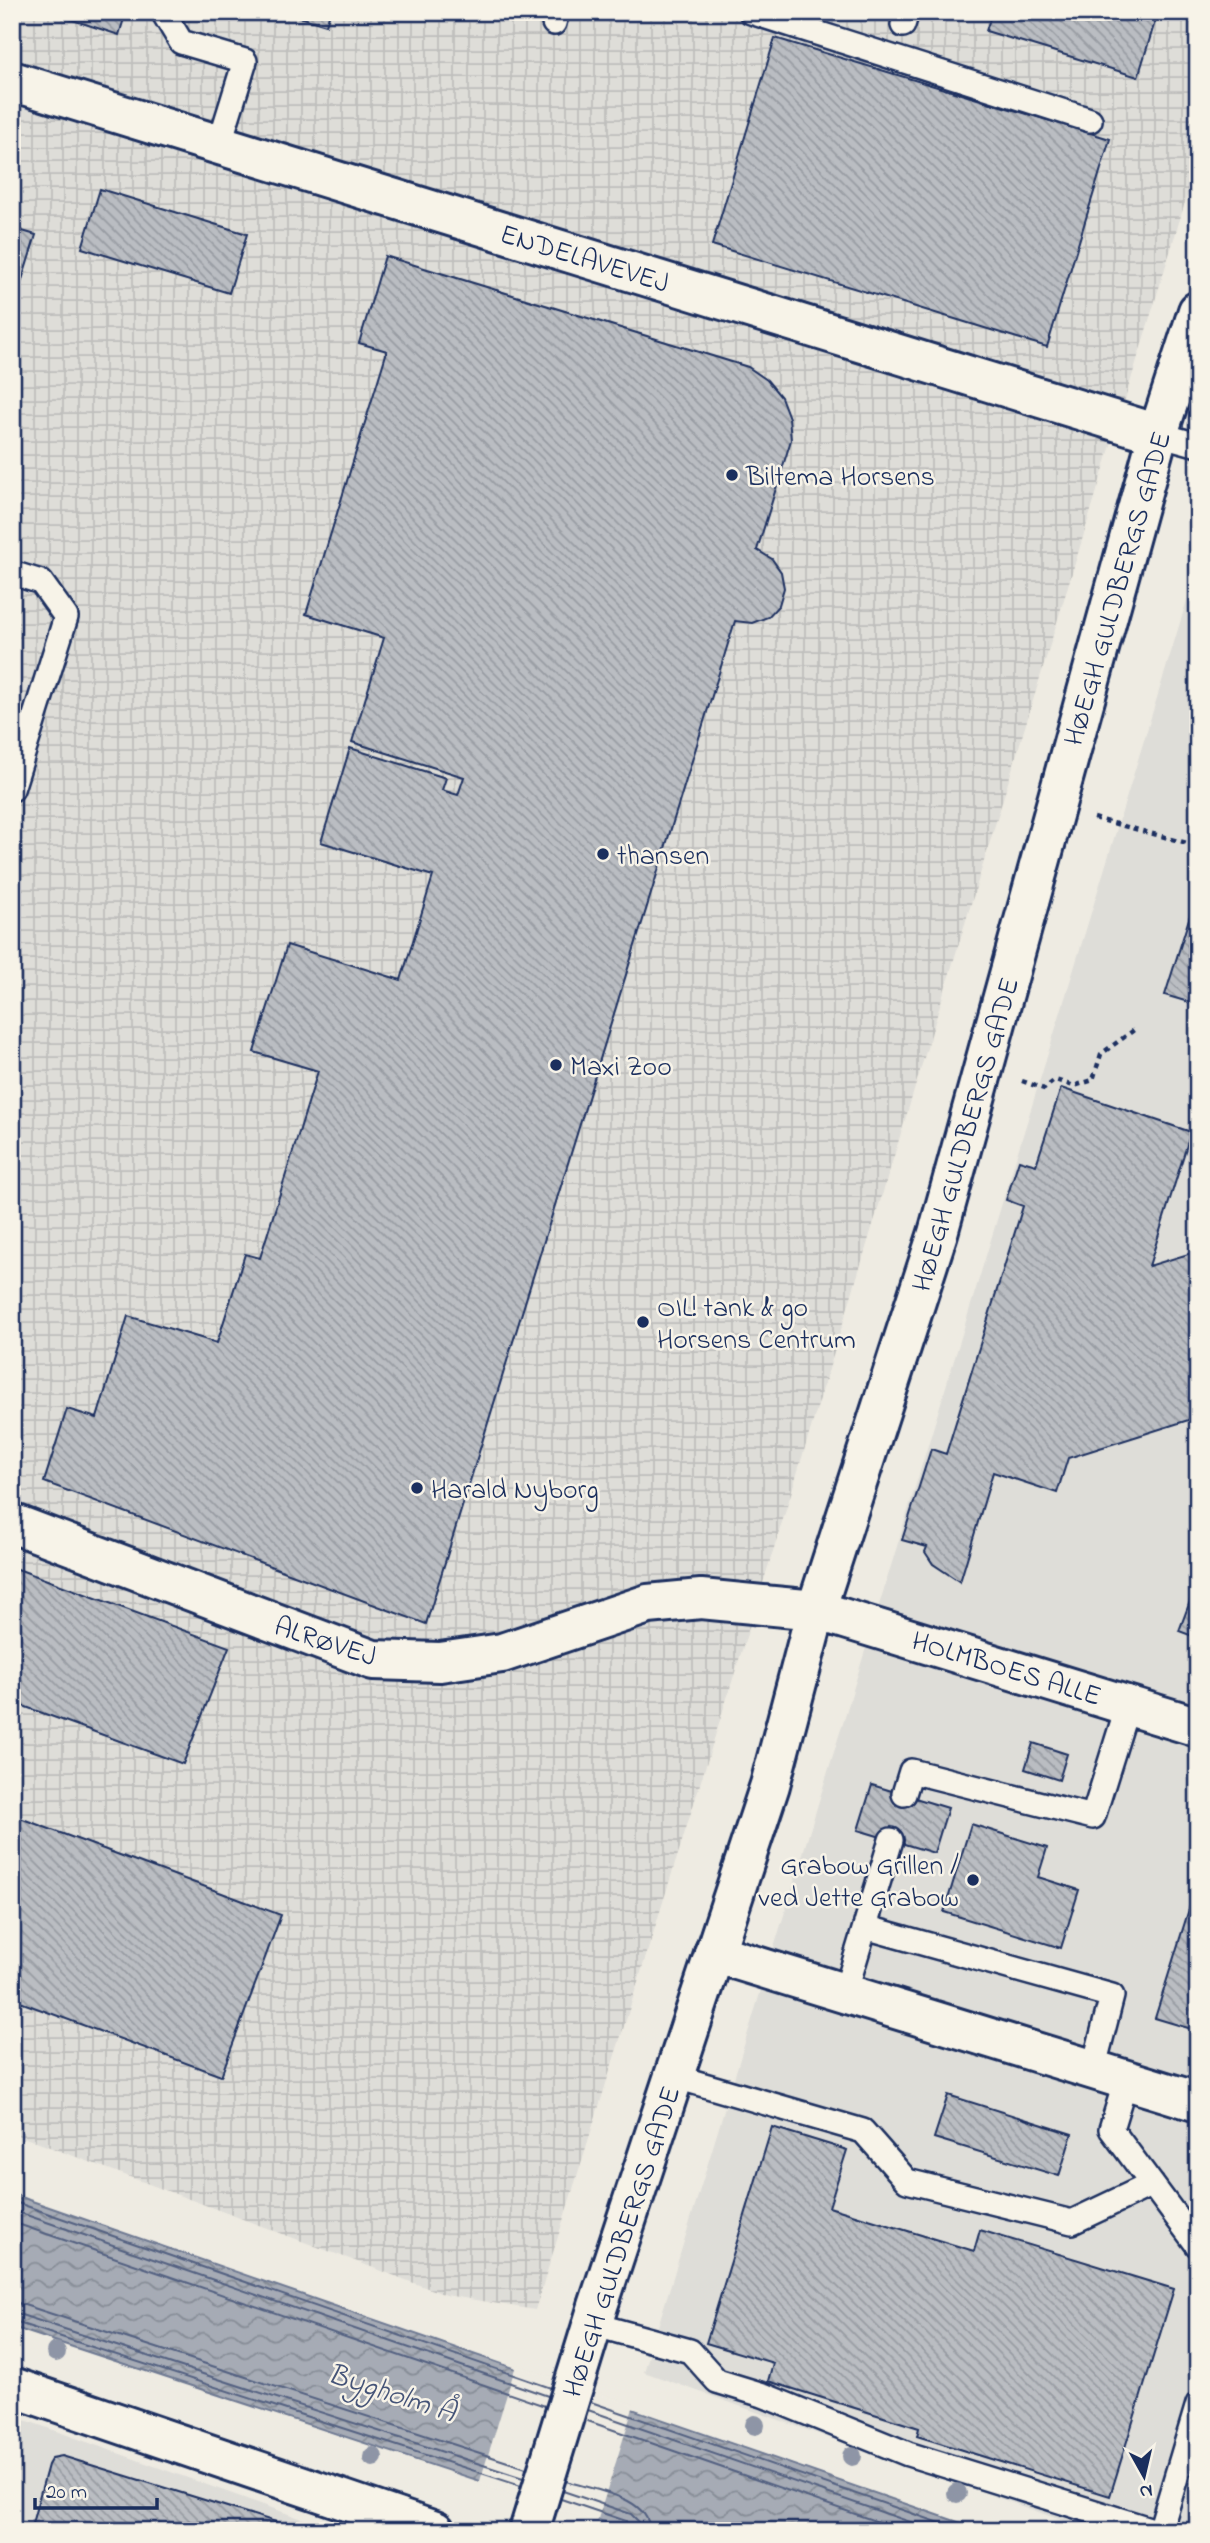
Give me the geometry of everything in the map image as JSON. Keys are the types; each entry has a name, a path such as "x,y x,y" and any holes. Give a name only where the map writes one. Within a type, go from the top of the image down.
{"street":[{"name":"ENDELAVEVEJ","path":"12,82 1158,434"},
{"name":"HØEGH GULDBERGS GADE","path":"532,2518 592,2324 770,1785 816,1610 938,1233 1158,434 1198,311"},
{"name":"ALRØVEJ","path":"12,1523 373,1660 440,1662 502,1653 648,1604 701,1599 816,1610"},
{"name":"HOLMBOES ALLE","path":"816,1610 1198,1727"},
{"path":"715,1953 1198,2102"},
{"path":"13,2390 435,2531"}],"lane":[{"path":"163,12 181,43 245,61 219,145"},
{"path":"751,12 1090,120"},
{"path":"1158,434 1198,445"},
{"path":"12,573 41,582 66,617 12,789"},
{"path":"904,1794 911,1772 1093,1817 1128,1705"},
{"path":"845,1993 891,1840"},
{"path":"865,1927 1112,1996 1109,2075 1111,2129 1198,2246"},
{"path":"673,2076 863,2131 907,2181 1072,2222 1152,2184"},
{"path":"592,2324 690,2351 717,2381 763,2395 908,2454 1158,2531 1198,2404"}],"path":[{"path":"1056,807 1198,846"},
{"path":"983,1069 1044,1088 1055,1080 1074,1086 1093,1080 1101,1054 1134,1030"}],"shaded area":[{"path":"12,12 1198,12 1198,160 789,1500 535,2310 446,2295 12,2133"},
{"path":"1198,564 1198,2531 1092,2531 644,2372"},
{"path":"12,2418 28,2421 336,2531 12,2531"}],"water":[{"name":"Bygholm Å","path":"12,2193 984,2531 632,2531 12,2327"}],"pier":[{"path":"516,2365 634,2405 597,2522 479,2484"}],"building":[{"path":"48,12 126,12 119,35"},
{"path":"283,12 330,12 326,25"},
{"path":"992,12 1158,12 1138,77 986,31"},
{"path":"775,38 1110,139 1047,347 712,245"},
{"path":"100,189 247,234 229,293 82,248"},
{"path":"12,228 36,235 12,312"},
{"path":"385,256 748,367 767,380 781,397 789,418 791,440 757,550 772,559 781,572 784,588 779,605 768,617 752,623 735,621 426,1624 44,1482 67,1409 97,1418 128,1316 217,1343 245,1254 260,1258 318,1071 254,1052 287,945 401,980 433,876 321,842 350,748 446,778 442,790 458,795 464,777 352,742 384,638 306,614 387,351 359,343"},
{"path":"1198,890 1198,1005 1165,995"},
{"path":"1061,1088 1191,1132 1149,1266 1198,1251 1198,1417 1068,1458 1057,1493 993,1472 960,1582 933,1564 925,1552 927,1547 902,1540 931,1449 946,1454 1023,1206 1006,1200 1019,1160 1036,1165"},
{"path":"12,1567 229,1647 183,1764 12,1702"},
{"path":"1198,1580 1198,1638 1179,1631"},
{"path":"1033,1743 1067,1754 1059,1780 1025,1769"},
{"path":"872,1785 948,1808 934,1853 858,1830"},
{"path":"12,1815 281,1915 221,2076 12,1999"},
{"path":"971,1824 1047,1848 1038,1877 1079,1890 1061,1948 944,1912"},
{"path":"1195,1890 1198,1891 1198,2031 1155,2018"},
{"path":"948,2095 1072,2134 1059,2176 934,2138"},
{"path":"772,2127 847,2150 829,2207 974,2251 980,2230 1174,2289 1110,2496 917,2436 919,2428 768,2381 773,2363 706,2343"},
{"path":"62,2456 305,2531 30,2531 48,2465 52,2458"}],"place":[{"name":"Biltema Horsens","path":"732,475"},
{"name":"thansen","path":"603,854"},
{"name":"Maxi Zoo","path":"556,1065"},
{"name":"OIL! tank & go Horsens Centrum","path":"643,1322"},
{"name":"Harald Nyborg","path":"417,1488"},
{"name":"Grabow Grillen / ved Jette Grabow","path":"973,1880"}]}
